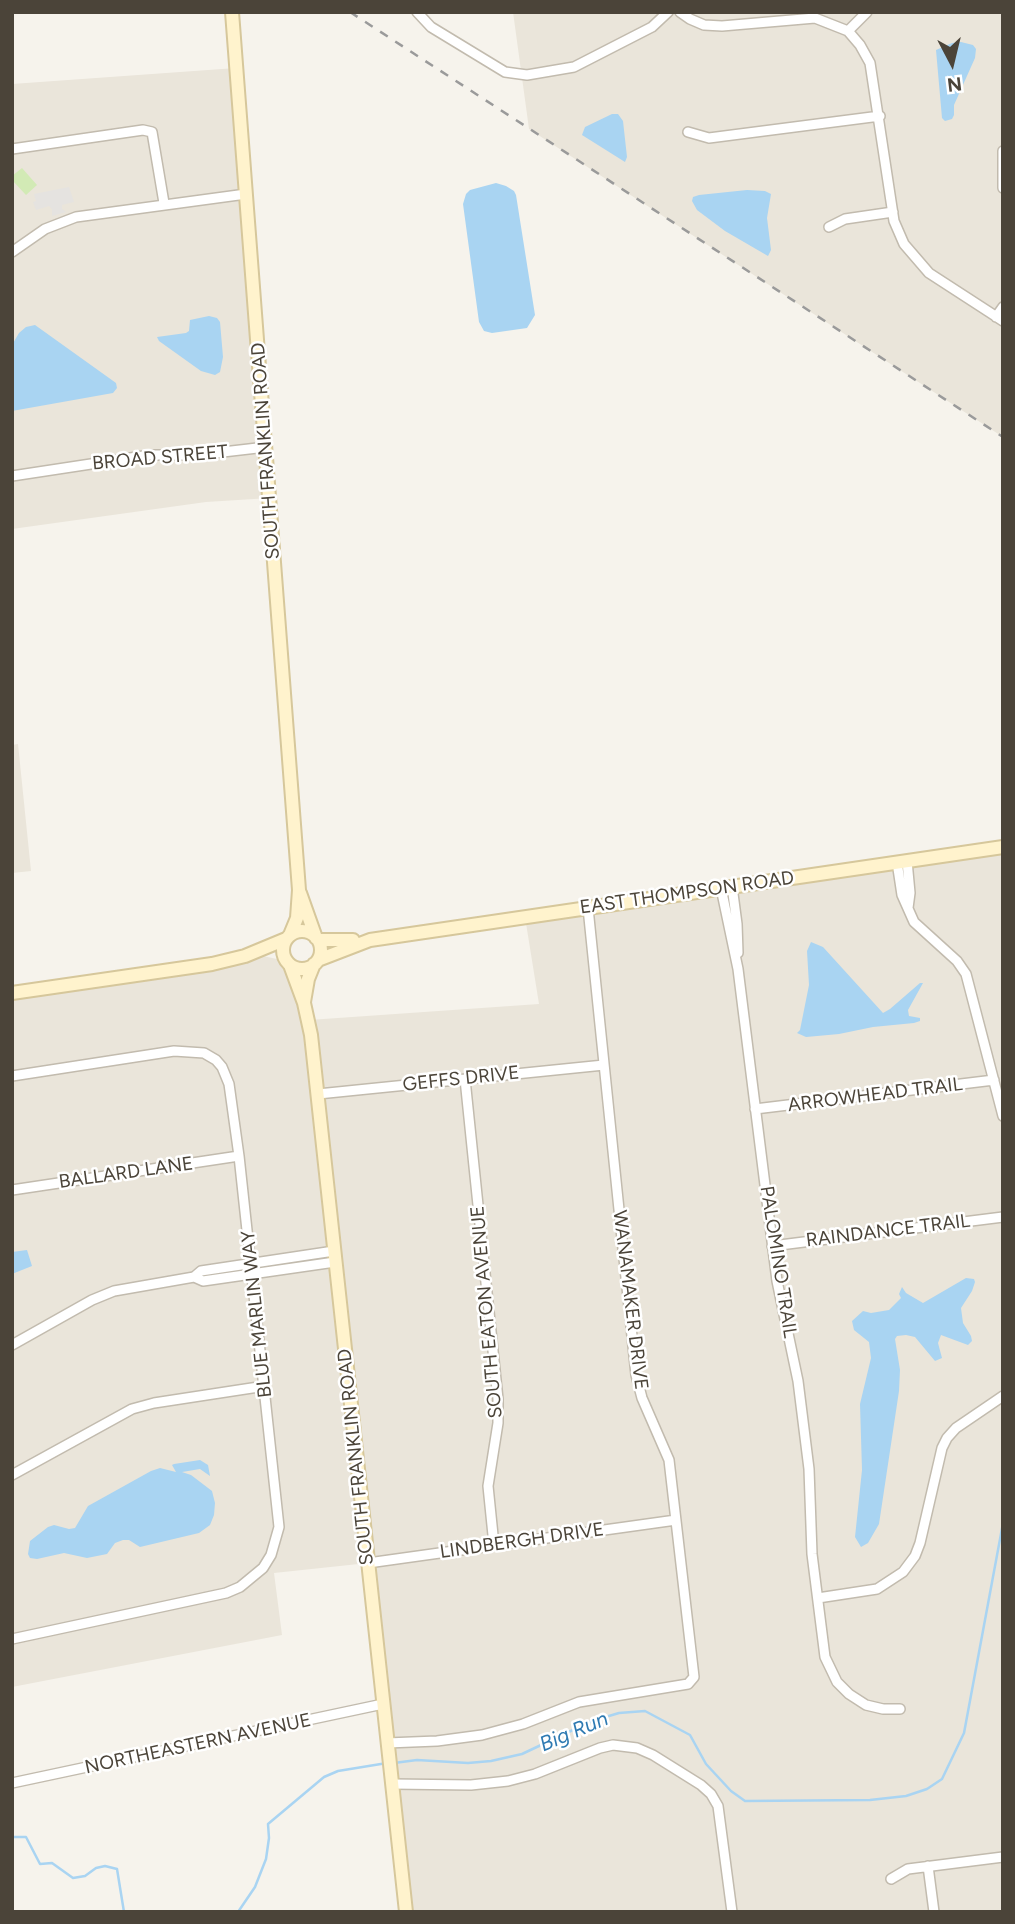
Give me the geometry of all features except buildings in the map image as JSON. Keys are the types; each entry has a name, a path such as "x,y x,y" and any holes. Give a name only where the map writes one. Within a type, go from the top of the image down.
{"main road":[{"name":"SOUTH FRANKLIN ROAD","path":"232,12 299,890 297,918 288,937"},
{"name":"EAST THOMPSON ROAD","path":"317,939 370,940 1003,847"},
{"name":"SOUTH FRANKLIN ROAD","path":"299,890 317,939"},
{"path":"12,993 212,964 245,956 304,931 317,939 321,952 316,962 301,969 269,956 245,956"},
{"path":"288,937 282,950 288,963"},
{"name":"EAST THOMPSON ROAD","path":"316,962 370,940"},
{"name":"SOUTH FRANKLIN ROAD","path":"304,1003 308,979 316,962"},
{"name":"SOUTH FRANKLIN ROAD","path":"288,963 304,1003 311,1035 406,1912"}],"street":[{"path":"417,12 430,27 505,72 527,75 574,67 652,27 668,12"},
{"path":"680,12 704,25 722,26 764,17 815,18 848,31 870,62 894,221 904,244 929,273 1000,319 1003,307"},
{"path":"848,31 867,12"},
{"path":"688,132 709,138 880,116"},
{"path":"12,149 143,130 152,132 164,203"},
{"path":"1003,151 1003,188"},
{"path":"12,252 45,229 76,217 246,194"},
{"path":"830,227 845,219 893,212"},
{"name":"BROAD STREET","path":"12,476 150,455 197,455 266,447"},
{"path":"902,862 910,893 908,908 914,922 957,961 966,974 1003,1116"},
{"name":"PALOMINO TRAIL","path":"727,887 737,924 738,969 772,1245 798,1381 809,1469 812,1554 825,1657 837,1682 849,1694 866,1705 900,1709"},
{"name":"WANAMAKER DRIVE","path":"388,1749 482,1735 523,1724 579,1702 688,1684 694,1677 669,1460 642,1398 636,1375 588,908"},
{"name":"BLUE MARLIN WAY","path":"12,1076 174,1051 204,1053 216,1060 229,1084 239,1156 279,1527 271,1555 263,1568 240,1587 226,1593 12,1640"},
{"name":"GEFFS DRIVE","path":"318,1094 604,1065"},
{"name":"SOUTH EATON AVENUE","path":"465,1079 498,1399 498,1423 488,1486 495,1545"},
{"name":"ARROWHEAD TRAIL","path":"755,1109 994,1080"},
{"name":"BALLARD LANE","path":"12,1190 239,1156"},
{"name":"RAINDANCE TRAIL","path":"772,1245 1003,1217"},
{"path":"12,1345 92,1300 114,1291 194,1277 201,1271 252,1269 334,1256"},
{"path":"12,1475 132,1409 154,1403 265,1386"},
{"path":"818,1598 877,1589 903,1572 915,1556 920,1543 942,1448 947,1438 956,1428 1003,1396"},
{"name":"LINDBERGH DRIVE","path":"368,1563 676,1520"},
{"name":"NORTHEASTERN AVENUE","path":"12,1783 383,1704"},
{"path":"392,1784 471,1785 508,1781 535,1774 600,1748 613,1745 637,1748 669,1765 711,1794 718,1807 732,1912"},
{"path":"891,1879 908,1869 1003,1857"},
{"path":"928,1866 934,1912"}],"shaded area":[{"path":"513,12 1003,12 1003,437 529,129"},
{"path":"236,68 270,498 206,502 12,529 12,84"},
{"path":"69,187 74,202 62,205 66,212 52,216 49,206 36,210 34,194"},
{"path":"18,744 31,871 12,873 12,745"},
{"path":"1003,847 1003,1912 412,1912 368,1563 274,1573 282,1635 12,1687 12,993 263,956 286,961 309,1020 539,1004 525,917"}],"green space":[{"path":"22,168 37,185 26,195 12,180 12,176"}],"water":[{"path":"961,42 973,45 976,49 975,58 954,105 954,115 952,119 945,121 942,118 936,50"},
{"path":"612,114 618,114 623,121 627,157 625,162 582,135 585,127"},
{"path":"496,183 506,186 516,195 535,315 527,328 492,333 484,331 479,322 463,204 470,190"},
{"path":"747,190 771,194 767,218 771,250 768,256 725,231 697,210 692,201 693,197 699,195"},
{"path":"209,316 220,322 223,357 220,372 215,375 201,371 157,337 186,333 189,331 190,320"},
{"path":"35,325 116,383 117,388 113,393 12,411 12,345 19,333 26,327"},
{"path":"811,942 823,947 883,1013 923,983 908,1010 909,1016 920,1018 920,1021 839,1034 806,1037 797,1033 800,1030 809,985 807,951"},
{"path":"27,1250 32,1266 12,1274 12,1252"},
{"path":"966,1278 974,1279 975,1282 961,1308 963,1323 972,1341 968,1345 941,1335 938,1343 942,1358 935,1361 915,1337 906,1335 897,1336 895,1339 900,1370 899,1391 879,1524 868,1543 861,1547 855,1537 862,1470 860,1404 871,1358 869,1342 854,1330 852,1321 863,1311 871,1313 889,1310 901,1298 899,1294 902,1287 906,1293 923,1303"},
{"path":"200,1460 208,1465 210,1476 200,1469 182,1472 191,1475 212,1491 214,1515 210,1525 199,1533 140,1547 129,1540 123,1540 115,1543 107,1554 87,1558 64,1553 30,1558 30,1541 48,1527 54,1525 75,1528 88,1506 151,1471 160,1468 176,1472 172,1465"}],"waterway":[{"name":"Big Run","path":"394,1763 417,1760 468,1763 491,1761 522,1754 592,1721 619,1713 645,1711 690,1735 706,1764 731,1791 745,1801 870,1800 906,1796 927,1789 942,1779 964,1733 1003,1523"},
{"name":"Big Run","path":"238,1912 255,1887 266,1859 268,1824 324,1777 338,1771 387,1763"},
{"name":"Big Run","path":"12,1837 26,1837 40,1864 52,1863 73,1878 85,1876 96,1868 105,1866 117,1869 124,1912"}],"railway":[{"path":"350,12 1003,437"}]}
